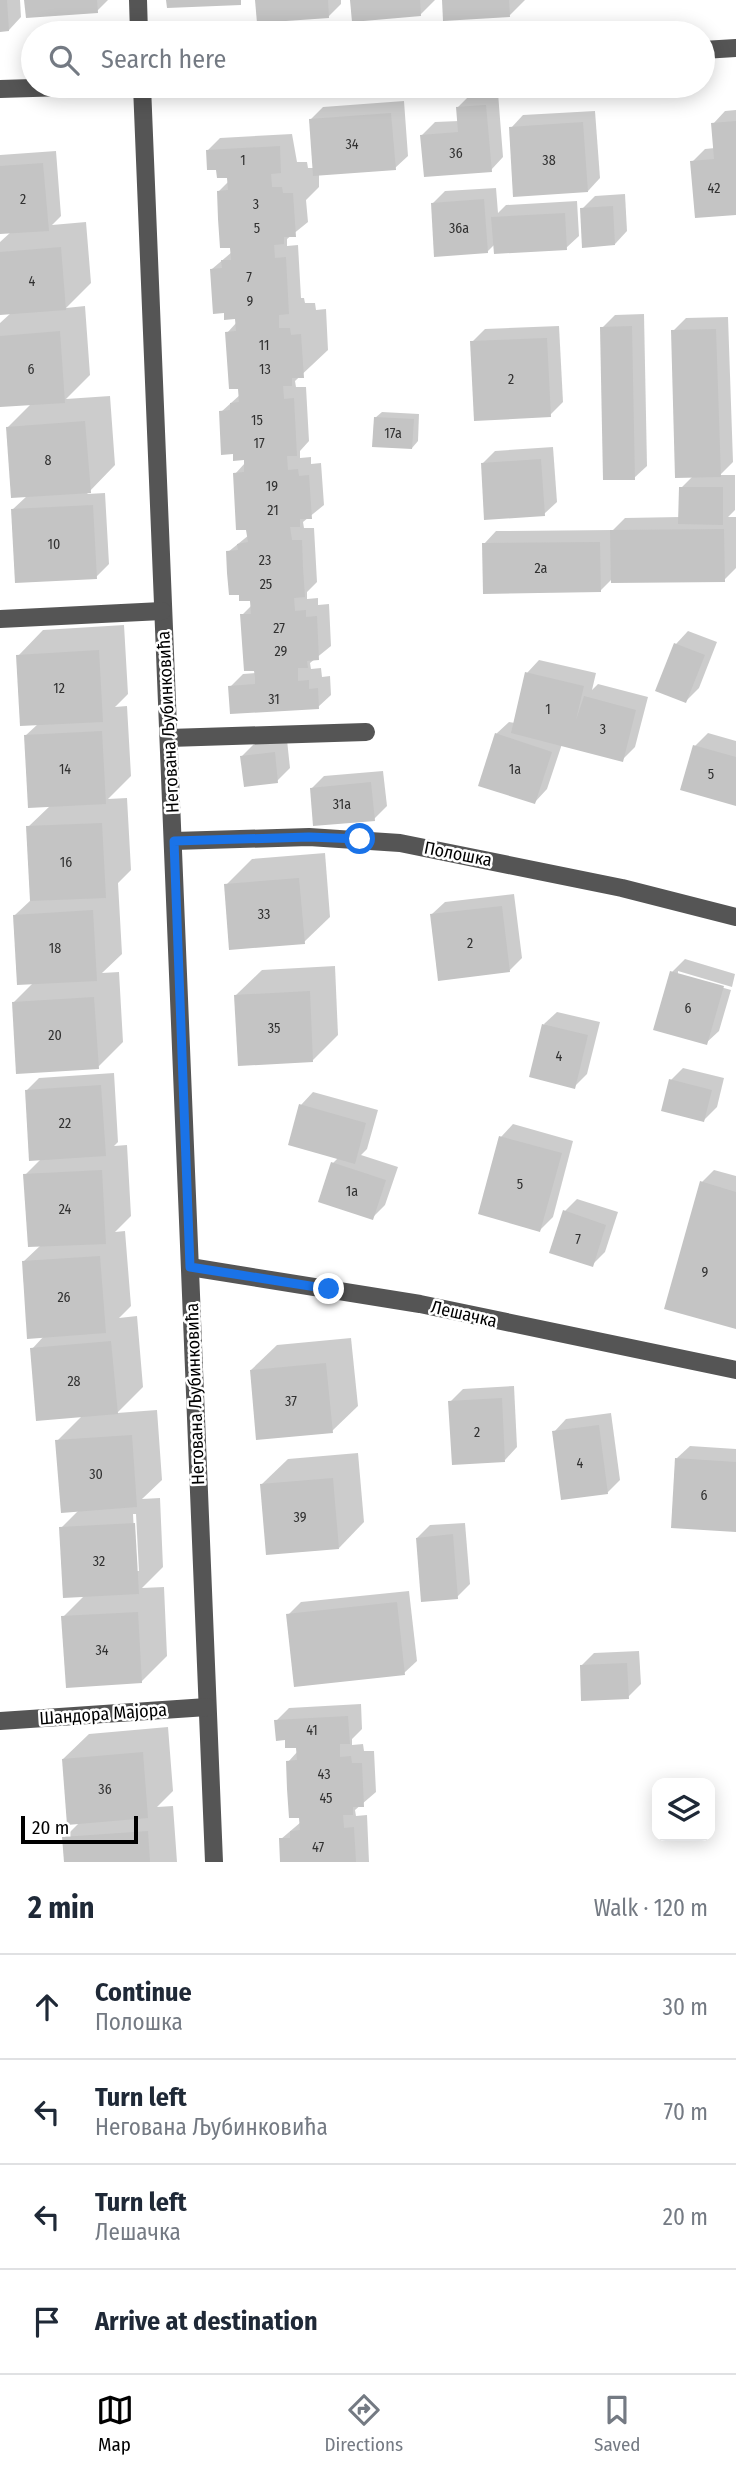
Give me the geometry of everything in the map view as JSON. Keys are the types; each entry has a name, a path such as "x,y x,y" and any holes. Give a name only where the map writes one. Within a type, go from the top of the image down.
{"street":[{"path":"138,0 139,21"},
{"path":"715,49 736,48"},
{"path":"0,89 21,88"},
{"name":"Негована Љубинковића","path":"142,98 214,1862"},
{"path":"0,619 162,611"},
{"path":"169,738 366,732"},
{"name":"Полошка","path":"174,841 309,837 360,839 439,849 622,888 736,917"},
{"name":"Лешачка","path":"190,1267 420,1304 736,1370"},
{"name":"Шандора Мајора","path":"0,1721 207,1707"}],"building":[{"path":"0,0 7,0 9,31 0,32"},
{"path":"24,0 97,0 98,13 26,18"},
{"path":"166,0 241,0 241,5 167,8"},
{"path":"255,0 328,0 329,18 257,21"},
{"path":"350,0 420,0 421,16 352,21"},
{"path":"442,0 509,0 510,17 443,21"},
{"path":"486,105 492,172 424,177 420,135 458,132 456,107"},
{"path":"391,113 396,170 313,176 309,119"},
{"path":"736,121 736,215 695,218 690,161 714,159 711,123"},
{"path":"583,122 588,192 513,197 509,127"},
{"path":"280,146 281,173 271,174 272,187 282,187 283,193 293,193 296,237 284,237 284,244 274,245 275,258 286,257 289,314 279,315 279,328 290,328 291,335 301,334 304,378 292,378 292,386 283,386 284,399 294,398 297,456 287,456 288,470 298,469 299,476 309,475 312,519 300,519 300,527 290,527 292,540 302,540 305,597 294,598 295,611 306,610 306,617 317,616 319,660 307,661 308,668 298,668 298,681 309,680 309,689 318,688 319,709 230,714 228,686 255,684 255,677 254,671 244,671 240,614 251,614 250,601 239,601 239,595 229,595 227,573 226,551 238,550 237,544 248,542 246,530 236,530 233,473 244,472 244,460 233,461 233,454 221,455 219,411 230,410 230,403 239,402 238,389 229,389 225,332 236,331 235,319 224,320 224,313 213,314 210,269 222,268 221,260 231,260 230,248 220,248 218,219 217,191 228,190 227,178 217,178 216,170 207,170 206,150"},
{"path":"43,163 49,231 0,234 0,166"},
{"path":"484,199 488,253 434,257 431,203"},
{"path":"613,206 615,245 582,248 580,208"},
{"path":"565,213 567,250 494,254 491,217"},
{"path":"61,247 66,310 0,315 0,252"},
{"path":"632,326 635,480 603,480 600,327"},
{"path":"716,329 721,477 675,478 671,330"},
{"path":"60,331 65,403 0,407 0,336"},
{"path":"547,338 551,417 474,421 470,341"},
{"path":"374,417 414,419 412,449 372,447"},
{"path":"85,421 91,493 11,498 6,427"},
{"path":"541,459 545,516 484,520 481,463"},
{"path":"679,487 723,487 723,525 678,524"},
{"path":"93,505 97,579 15,583 11,509"},
{"path":"724,529 725,582 611,583 610,530"},
{"path":"600,542 601,592 483,594 482,543"},
{"path":"674,643 705,655 686,703 655,691"},
{"path":"99,650 103,722 20,726 16,655"},
{"path":"525,672 584,686 576,720 584,696 636,710 623,762 511,733"},
{"path":"102,731 106,804 28,808 24,735"},
{"path":"495,733 552,752 535,804 478,786"},
{"path":"693,745 736,757 736,806 680,790"},
{"path":"275,752 278,783 244,787 240,756"},
{"path":"371,782 375,821 313,826 310,788"},
{"path":"102,823 106,898 30,901 26,826"},
{"path":"299,878 305,944 229,950 224,884"},
{"path":"502,906 510,972 438,981 430,914"},
{"path":"93,910 97,981 17,985 13,915"},
{"path":"670,971 724,986 707,1045 653,1030"},
{"path":"310,991 313,1062 238,1066 234,995"},
{"path":"94,997 99,1069 16,1074 12,1002"},
{"path":"542,1024 588,1035 575,1089 529,1077"},
{"path":"669,1079 712,1090 704,1122 661,1111"},
{"path":"101,1085 106,1156 29,1161 25,1090"},
{"path":"299,1104 366,1123 355,1164 288,1145"},
{"path":"499,1136 562,1153 540,1232 478,1214"},
{"path":"331,1162 386,1180 373,1220 318,1202"},
{"path":"102,1170 106,1244 28,1247 23,1174"},
{"path":"700,1181 736,1192 736,1329 664,1309"},
{"path":"563,1210 606,1225 593,1267 549,1253"},
{"path":"100,1256 106,1333 27,1339 22,1261"},
{"path":"111,1341 118,1414 36,1421 30,1348"},
{"path":"326,1363 333,1433 256,1440 250,1370"},
{"path":"502,1398 505,1462 452,1465 448,1401"},
{"path":"599,1425 608,1494 561,1500 552,1431"},
{"path":"132,1435 137,1507 61,1513 55,1440"},
{"path":"675,1458 736,1462 736,1532 671,1528"},
{"path":"333,1478 339,1549 266,1555 260,1484"},
{"path":"135,1523 139,1594 63,1598 59,1527"},
{"path":"453,1534 458,1599 421,1602 416,1538"},
{"path":"397,1602 405,1675 294,1687 286,1614"},
{"path":"138,1612 142,1683 66,1688 61,1616"},
{"path":"627,1663 629,1699 581,1701 580,1665"},
{"path":"348,1716 350,1744 340,1744 340,1757 351,1756 352,1763 362,1763 364,1807 353,1807 353,1815 343,1815 344,1828 354,1827 356,1862 280,1862 279,1838 290,1838 290,1831 300,1830 299,1818 289,1818 287,1789 286,1761 297,1760 296,1748 285,1748 285,1740 276,1741 274,1720"},
{"path":"143,1752 148,1818 67,1825 62,1759"},
{"path":"148,1831 150,1862 64,1862 62,1837"}],"route":[{"path":"329,1289 190,1267 174,841 309,837 360,839"}]}
